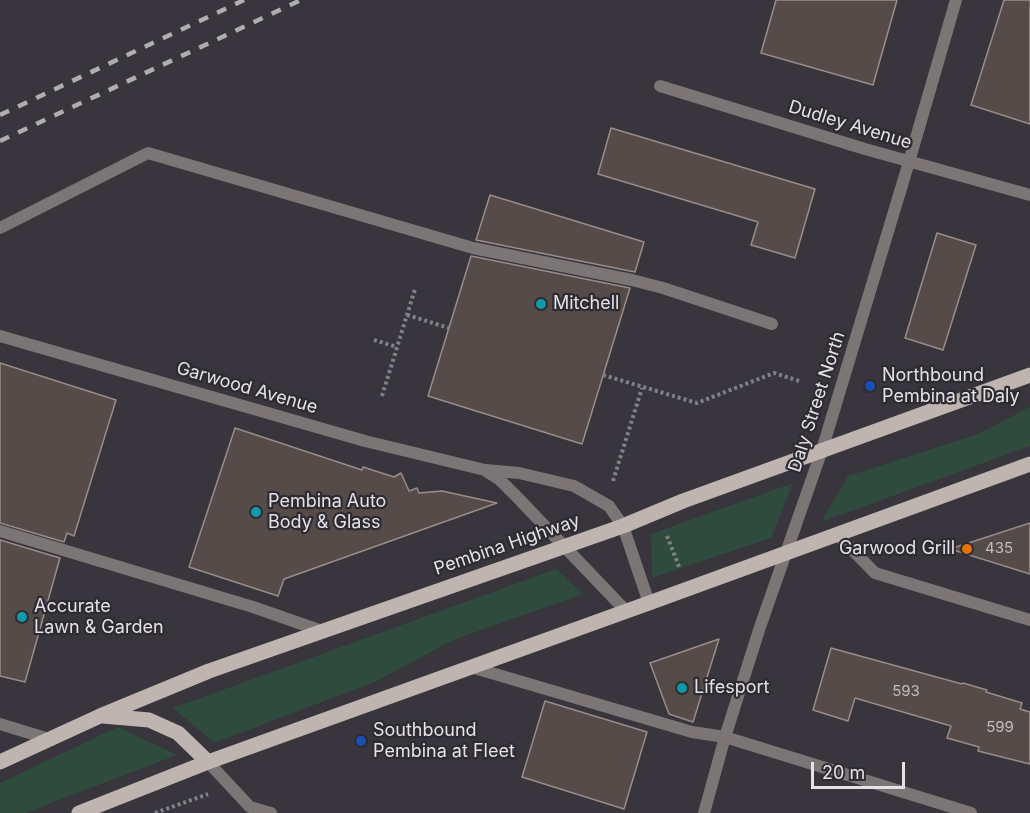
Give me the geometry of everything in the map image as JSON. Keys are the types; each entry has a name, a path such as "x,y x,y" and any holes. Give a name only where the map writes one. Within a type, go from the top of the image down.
{"main road":[{"name":"Pembina Highway","path":"0,762 100,716 209,671 564,546 1030,375"},
{"path":"79,813 208,762 1030,464"},
{"path":"100,716 149,720 178,733 208,762"}],"street":[{"name":"Daly Street North","path":"704,813 725,737 760,627 822,450 956,0"},
{"name":"Dudley Avenue","path":"660,86 854,146 1030,195"},
{"path":"0,228 148,153 473,248 663,288 772,324"},
{"name":"Garwood Avenue","path":"0,336 365,441 485,470 519,473 574,486 609,506 622,525 649,603"},
{"name":"Garwood Avenue","path":"485,470 500,480 626,611"},
{"path":"0,531 253,607 322,631"},
{"path":"838,535 875,573 1030,620"},
{"path":"471,667 692,732 725,737 970,813"},
{"path":"0,724 49,739"},
{"path":"208,762 250,807 271,813"}],"path":[{"path":"382,396 415,289"},
{"path":"407,315 449,328"},
{"path":"374,340 397,347"},
{"path":"603,375 697,403 774,373 799,381"},
{"path":"613,481 642,388"},
{"path":"667,536 680,569"}],"green space":[{"path":"1030,407 1030,446 821,522 848,476 978,434"},
{"path":"793,483 771,538 652,578 651,534"},
{"path":"556,569 583,594 453,640 377,681 214,743 173,708"},
{"path":"118,727 177,755 25,813 0,813 0,783"}],"building":[{"path":"776,0 897,0 873,85 761,53"},
{"path":"1004,0 1030,0 1030,124 971,105"},
{"path":"611,128 815,189 795,258 751,245 758,222 598,174"},
{"path":"490,195 644,242 635,272 476,240"},
{"path":"937,233 976,245 943,350 905,338"},
{"name":"Mitchell","path":"471,256 630,288 582,444 428,396"},
{"path":"0,363 116,400 74,536 67,533 64,542 0,523"},
{"path":"235,428 362,470 363,467 394,477 401,473 409,491 417,488 419,493 442,491 497,503 284,579 278,596 189,567"},
{"path":"1030,523 1030,574 950,549"},
{"name":"Accurate Lawn & Garden","path":"0,540 60,558 25,682 0,676"},
{"name":"Lifesport","path":"719,639 693,722 669,714 650,663"},
{"path":"831,648 963,683 1022,703 1020,709 1030,712 1030,764 978,751 979,747 947,738 951,726 855,698 848,721 813,710"},
{"path":"545,701 647,732 624,809 522,777"}],"railway":[{"path":"0,115 244,0"},
{"path":"0,141 301,0"}],"place":[{"name":"Mitchell","path":"541,304"},
{"name":"Northbound Pembina at Daly","path":"870,386"},
{"name":"Pembina Auto Body & Glass","path":"256,512"},
{"name":"Garwood Grill","path":"967,549"},
{"name":"Accurate Lawn & Garden","path":"22,617"},
{"name":"Lifesport","path":"682,688"},
{"name":"Southbound Pembina at Fleet","path":"361,741"}]}
